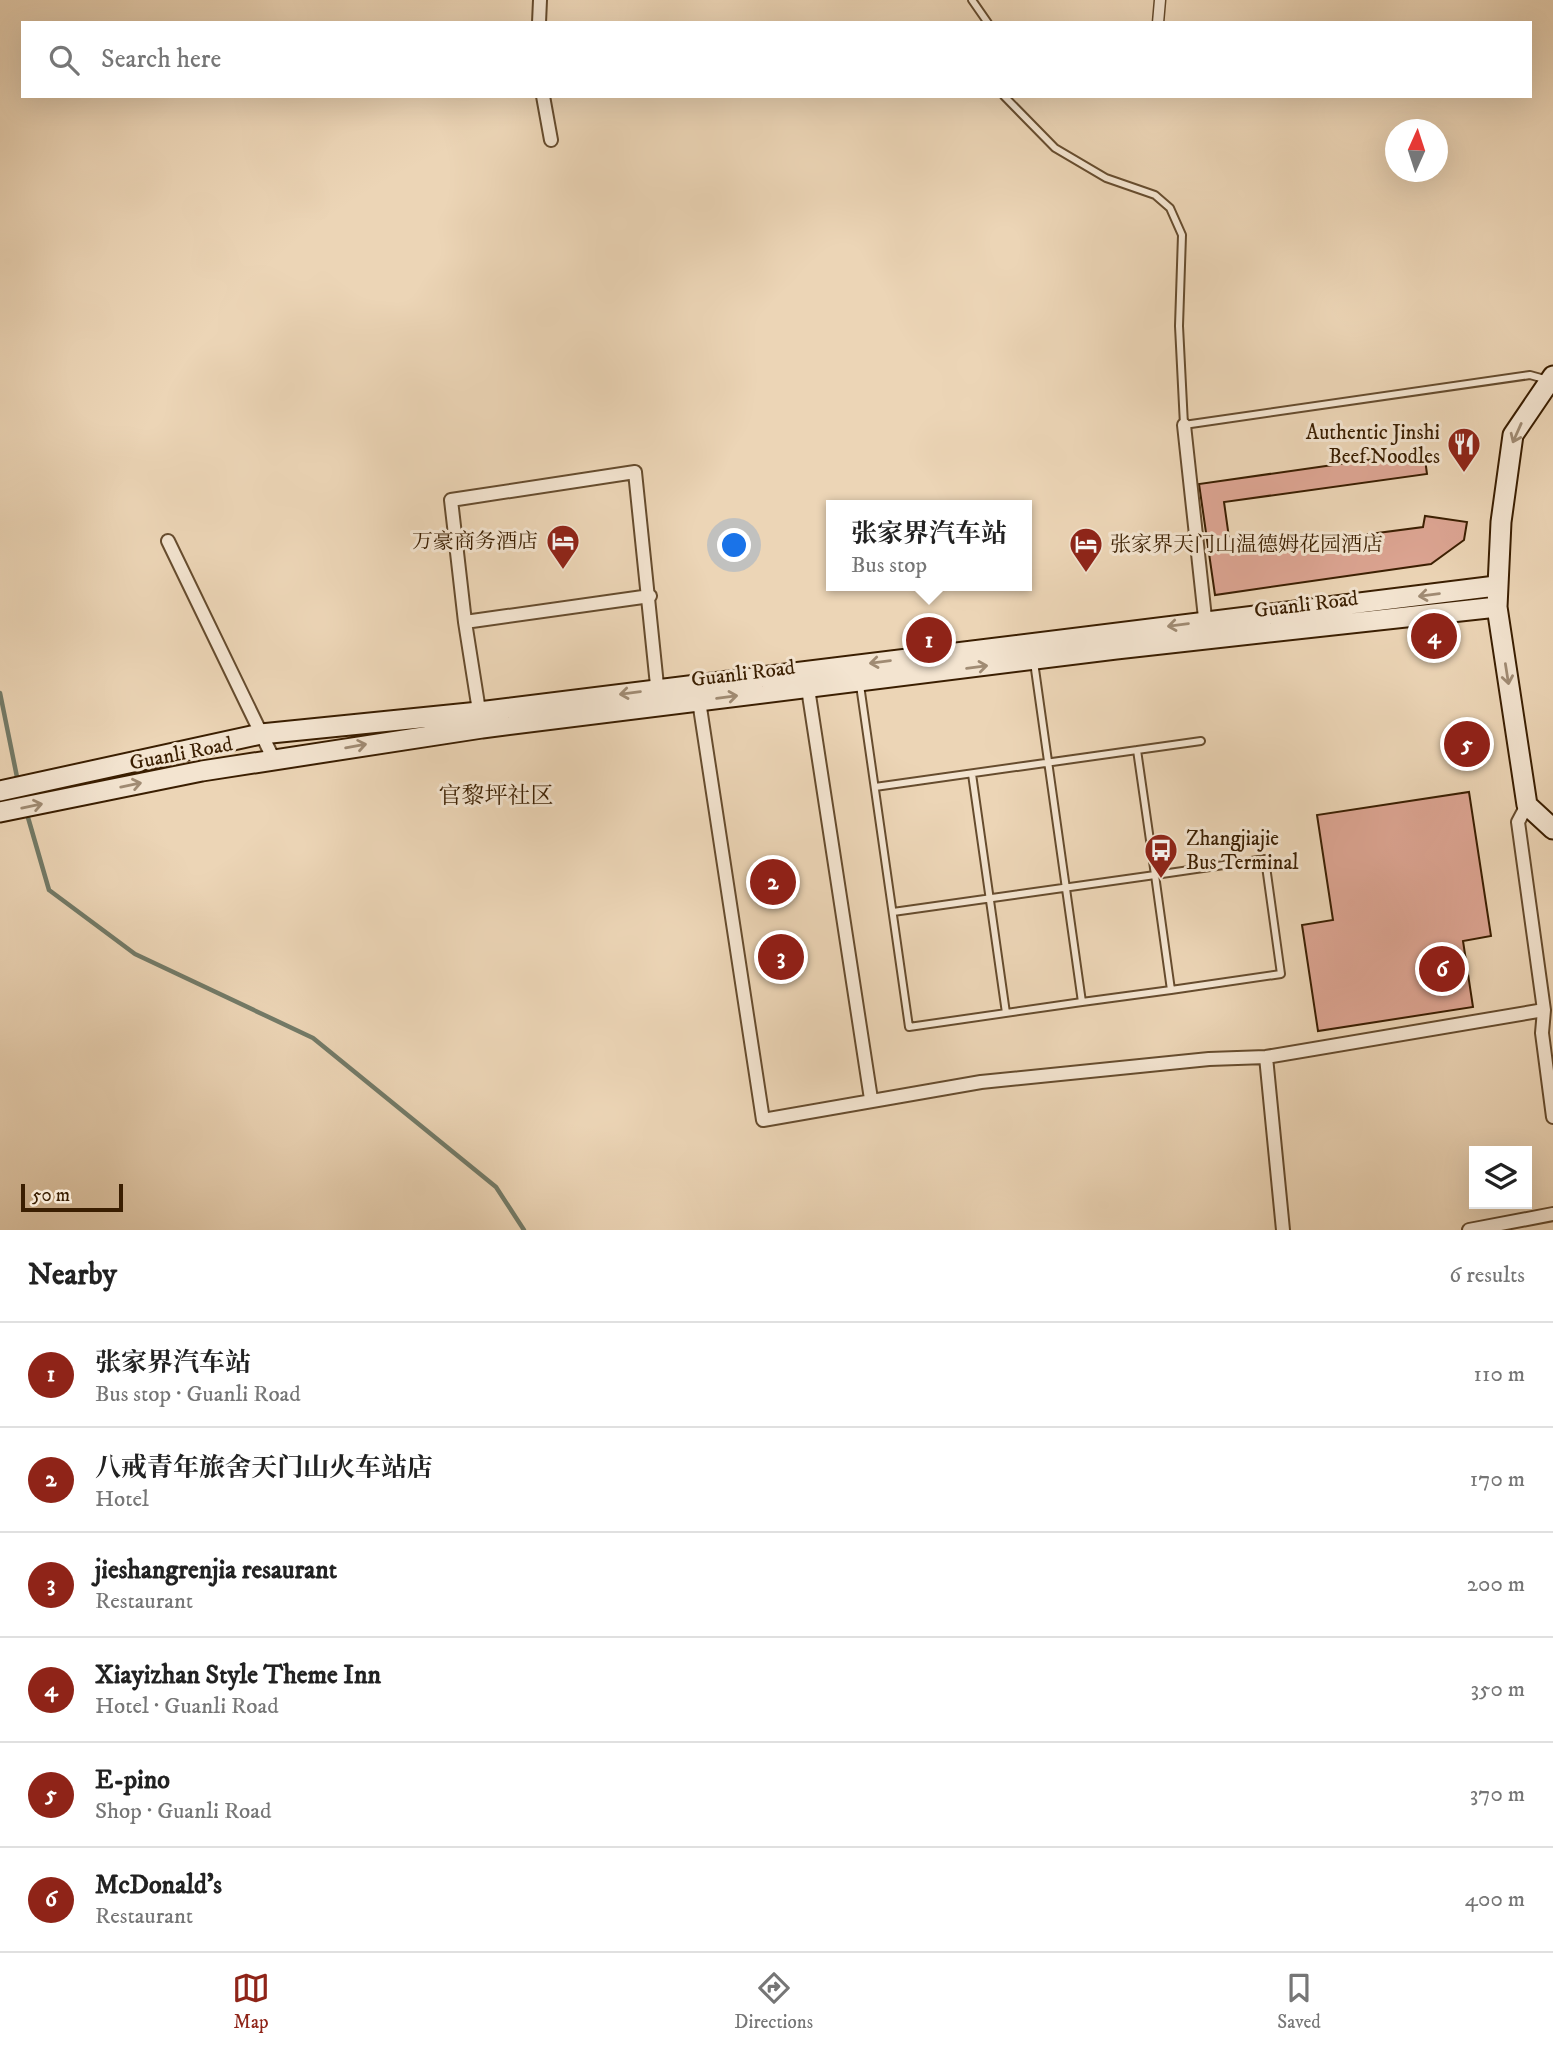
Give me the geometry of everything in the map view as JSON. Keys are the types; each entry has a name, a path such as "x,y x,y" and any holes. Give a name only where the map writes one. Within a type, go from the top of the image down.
{"main road":[{"path":"1552,378 1513,435 1501,522 1496,586 1527,805 1553,829"},
{"name":"Guanli Road","path":"658,698 699,701 806,680 860,682 1034,660 1207,630 1496,586"},
{"name":"Guanli Road","path":"0,791 261,734 481,720 1207,630 1497,607"},
{"name":"Guanli Road","path":"0,812 202,771 274,760 481,720"}],"street":[{"path":"539,21 540,0"},
{"path":"1158,21 1160,0"},
{"path":"543,98 551,140"},
{"path":"1184,425 1207,630"},
{"path":"481,720 464,621 451,500 635,472 650,596 658,698"},
{"path":"168,541 274,760"},
{"path":"464,621 650,596"},
{"path":"806,680 871,1099"},
{"path":"699,701 763,1120 871,1099 981,1082 1209,1059 1266,1058 1544,1010"},
{"path":"1527,805 1518,822 1544,1010 1542,1033 1553,1117"},
{"path":"1266,1058 1283,1230"},
{"path":"1469,1230 1553,1214"}],"lane":[{"path":"972,0 987,21"},
{"path":"1005,98 1055,148 1106,178 1155,195 1170,208 1182,235 1179,326 1184,425 1530,375 1552,378"},
{"path":"1034,660 1082,1002"},
{"path":"860,682 909,1027 1281,974 1265,859 893,912"},
{"path":"875,787 1201,741"},
{"path":"1137,750 1171,990"},
{"path":"972,774 1006,1013"}],"building":[{"path":"1424,452 1427,474 1224,502 1231,552 1423,527 1425,516 1467,522 1464,540 1431,564 1215,595 1199,484"},
{"path":"1469,792 1491,936 1463,941 1473,1007 1318,1031 1302,925 1333,920 1317,815"}],"waterway":[{"path":"0,693 18,782"},
{"path":"27,814 49,890 135,954 313,1038 496,1187 524,1230"}],"place":[{"name":"Authentic Jinshi Beef Noodles","path":"1464,474"},
{"name":"万豪商务酒店","path":"563,571"},
{"name":"张家界天门山温德姆花园酒店","path":"1086,574"},
{"name":"Xiayizhan Style Theme Inn","path":"1434,636"},
{"name":"张家界汽车站","path":"929,640"},
{"name":"E-pino","path":"1467,744"},
{"name":"Zhangjiajie Bus Terminal","path":"1161,880"},
{"name":"八戒青年旅舍天门山火车站店","path":"773,882"},
{"name":"jieshangrenjia resaurant","path":"781,957"},
{"name":"McDonald's","path":"1442,969"}],"district":[{"name":"官黎坪社区","path":"496,795"}]}
